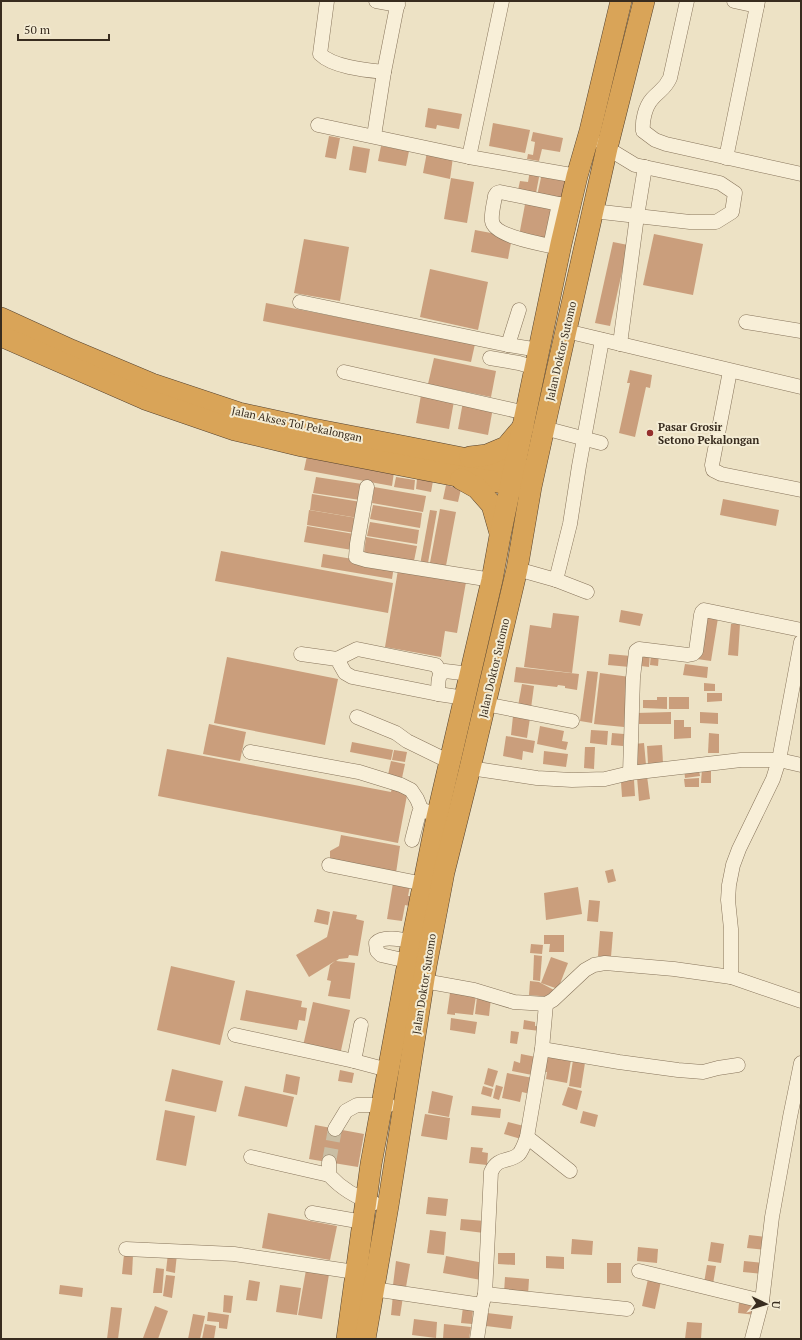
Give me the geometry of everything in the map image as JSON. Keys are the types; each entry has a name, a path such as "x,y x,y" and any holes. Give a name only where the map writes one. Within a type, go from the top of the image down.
{"highway":[{"name":"Jalan Doktor Sutomo","path":"365,1339 404,1106 420,959 430,814 450,762 492,580 537,359 564,206 577,176 590,132 621,1"},
{"name":"Jalan Doktor Sutomo","path":"347,1339 371,1164 388,1070 444,872 470,768 517,569 533,480 592,211 644,1"},
{"name":"Jalan Akses Tol Pekalongan","path":"1,318 71,350 152,384 239,413 459,467"},
{"name":"Jalan Akses Tol Pekalongan","path":"1,336 145,399 235,430 302,446 459,467 533,480"},
{"path":"500,536 492,505 459,467 506,447 525,420"}],"street":[{"path":"327,1 320,54 324,58 356,68 384,72"},
{"path":"374,136 384,72 398,3 376,1"},
{"path":"469,157 502,1"},
{"path":"688,1 670,78 666,86 649,103 643,124 643,131 655,140 666,144 801,174"},
{"path":"726,158 758,3 734,1"},
{"path":"318,125 469,157 577,176"},
{"path":"590,132 607,148 635,165 720,183 735,193 732,212 716,222 690,222 592,211"},
{"path":"620,344 636,216 645,167"},
{"path":"556,247 520,240 494,226 492,222 495,196 497,192 500,192 564,206"},
{"path":"300,302 508,345 537,359"},
{"path":"508,345 519,310"},
{"path":"746,322 801,332"},
{"path":"566,331 801,387"},
{"path":"556,580 570,524 602,340"},
{"path":"490,358 519,363 537,359"},
{"path":"730,371 712,465 713,470 721,474 801,490"},
{"path":"344,372 525,420"},
{"path":"544,428 601,443"},
{"path":"367,487 356,557 492,580"},
{"path":"517,569 556,580 587,592"},
{"path":"630,773 633,678 636,651 638,649 688,655 693,654 696,651 701,615 704,610 801,630"},
{"path":"732,977 731,928 728,900 729,885 735,859 773,779 779,760 801,642"},
{"path":"301,654 337,659 357,649 436,664 441,673"},
{"path":"337,659 345,673 352,678 450,697 465,698"},
{"path":"441,673 445,671 470,674"},
{"path":"438,694 439,676 441,673"},
{"path":"485,704 572,721"},
{"path":"356,718 396,733 407,741 450,762"},
{"path":"250,752 359,772 401,785 411,790 430,814"},
{"path":"470,768 530,777 572,780 605,779 630,773 741,760 779,760 801,765"},
{"path":"412,840 418,813 430,814 457,822"},
{"path":"329,865 424,884"},
{"path":"420,959 474,990 514,1002 546,1004 553,1000 585,970 594,965 604,963 674,969 732,977 801,1001"},
{"path":"477,1339 483,1299 491,1172 497,1162 518,1155 527,1137 542,1049 546,1004"},
{"path":"354,1061 361,1024"},
{"path":"235,1035 388,1070"},
{"path":"542,1049 618,1062 678,1070 703,1072 738,1065"},
{"path":"752,1339 762,1301 772,1217 790,1116 799,1081 801,1063"},
{"path":"335,1129 346,1111 357,1105 404,1106"},
{"path":"527,1137 570,1171"},
{"path":"251,1157 329,1169 339,1186 366,1201 388,1206"},
{"path":"312,1213 363,1222"},
{"path":"126,1249 234,1254 355,1272"},
{"path":"639,1271 762,1301"},
{"path":"373,1289 483,1299 627,1309"}],"building":[{"path":"428,108 462,114 459,129 437,125 436,129 425,127"},
{"path":"493,123 530,130 525,153 489,146"},
{"path":"533,132 563,138 560,152 542,149 539,161 527,159 528,154 533,155 535,142 531,141"},
{"path":"329,136 340,138 336,159 325,157"},
{"path":"353,146 370,149 366,173 349,170"},
{"path":"381,146 409,151 406,166 378,161"},
{"path":"427,152 453,157 450,179 423,173"},
{"path":"530,170 540,172 536,193 518,190 520,181 528,182"},
{"path":"542,173 567,179 562,202 537,196"},
{"path":"451,178 474,182 467,223 444,219"},
{"path":"526,199 555,205 548,242 519,236"},
{"path":"475,230 512,237 508,259 471,252"},
{"path":"654,234 703,244 693,295 643,285"},
{"path":"304,239 349,247 340,301 294,293"},
{"path":"613,242 628,245 610,326 595,323"},
{"path":"430,269 488,282 478,330 420,317"},
{"path":"266,303 475,344 471,362 263,321"},
{"path":"434,358 496,371 491,397 428,384"},
{"path":"630,370 652,375 650,388 646,387 635,437 619,433 630,383 627,383"},
{"path":"421,395 454,401 449,429 416,423"},
{"path":"463,402 493,408 488,435 458,429"},
{"path":"307,456 394,472 392,486 304,470"},
{"path":"316,477 362,484 360,500 313,493"},
{"path":"396,477 415,480 414,490 394,487"},
{"path":"417,479 433,481 431,492 416,489"},
{"path":"446,485 461,489 458,502 443,499"},
{"path":"374,487 426,496 423,512 372,503"},
{"path":"312,494 361,502 358,518 310,510"},
{"path":"723,499 779,510 776,526 720,515"},
{"path":"373,505 422,513 420,528 370,519"},
{"path":"440,509 456,512 445,571 429,568"},
{"path":"309,510 357,518 355,533 307,525"},
{"path":"430,510 437,511 428,563 420,565"},
{"path":"370,522 419,530 417,544 367,536"},
{"path":"307,526 354,534 352,550 304,542"},
{"path":"366,537 417,546 414,561 364,553"},
{"path":"221,551 393,583 388,613 215,581"},
{"path":"323,554 394,566 392,579 321,567"},
{"path":"398,570 466,582 457,633 445,631 441,657 385,647"},
{"path":"621,610 643,614 640,626 619,622"},
{"path":"553,613 579,616 572,673 524,667 530,625 551,628"},
{"path":"705,615 718,618 711,661 697,659"},
{"path":"731,624 740,624 738,656 728,655"},
{"path":"642,652 650,653 649,667 641,666"},
{"path":"651,653 659,654 658,666 650,665"},
{"path":"609,654 631,656 630,667 608,665"},
{"path":"227,657 338,679 325,745 214,723"},
{"path":"685,664 708,667 707,678 683,675"},
{"path":"516,667 579,674 577,690 558,685 557,687 514,682"},
{"path":"587,671 598,672 592,723 580,721"},
{"path":"600,673 630,677 624,727 594,724"},
{"path":"704,683 715,684 715,691 704,691"},
{"path":"522,684 534,686 531,708 518,706"},
{"path":"707,693 722,693 722,701 707,702"},
{"path":"657,697 667,697 667,709 643,708 643,700 657,700"},
{"path":"669,697 689,697 689,709 669,709"},
{"path":"671,712 671,724 637,724 636,713"},
{"path":"700,712 718,713 718,724 700,723"},
{"path":"513,716 530,718 527,738 511,735"},
{"path":"674,720 684,720 684,727 691,727 691,738 674,739"},
{"path":"209,724 246,732 240,761 203,754"},
{"path":"540,726 564,731 562,741 568,742 566,750 537,744"},
{"path":"591,730 608,731 607,745 590,743"},
{"path":"612,733 624,734 623,746 611,745"},
{"path":"709,733 719,734 719,753 708,753"},
{"path":"506,736 535,741 533,753 523,751 522,760 503,756"},
{"path":"352,742 393,750 391,760 350,752"},
{"path":"644,743 646,765 635,765 634,744"},
{"path":"662,745 663,763 648,764 647,746"},
{"path":"585,747 595,747 594,769 584,768"},
{"path":"167,749 391,792 392,787 408,790 398,843 158,796"},
{"path":"394,750 407,752 405,762 392,760"},
{"path":"544,751 568,754 566,767 543,764"},
{"path":"391,761 405,764 402,778 388,775"},
{"path":"698,766 700,776 685,778 684,768"},
{"path":"702,768 711,768 711,783 701,783"},
{"path":"647,776 650,799 639,801 637,777"},
{"path":"699,778 699,787 685,787 684,779"},
{"path":"634,780 635,796 622,797 621,782"},
{"path":"341,835 400,846 396,873 330,861 330,851 339,846"},
{"path":"613,869 616,881 608,883 605,871"},
{"path":"393,883 410,886 408,896 410,896 409,906 405,905 402,921 387,919"},
{"path":"578,887 582,914 546,920 544,893"},
{"path":"589,900 600,901 598,922 587,921"},
{"path":"317,909 330,912 328,925 314,922"},
{"path":"333,911 357,915 356,919 364,921 358,956 349,955 348,958 339,959 336,961 355,963 350,999 328,996 331,981 327,980 330,965 335,961 309,977 296,955 327,937"},
{"path":"600,931 613,932 611,957 598,956"},
{"path":"544,935 564,935 564,952 549,952 550,944 544,944"},
{"path":"531,944 543,945 542,954 530,953"},
{"path":"534,955 542,956 540,981 533,980"},
{"path":"551,957 568,963 558,989 541,983"},
{"path":"171,966 235,981 220,1045 157,1030"},
{"path":"530,981 539,982 554,990 551,997 529,995"},
{"path":"246,990 302,1001 301,1007 307,1008 305,1021 299,1020 297,1030 240,1020"},
{"path":"450,993 476,996 473,1015 455,1013 455,1015 447,1014"},
{"path":"477,997 491,998 489,1016 475,1014"},
{"path":"313,1002 350,1010 340,1055 303,1046"},
{"path":"451,1018 477,1022 475,1034 450,1030"},
{"path":"524,1020 535,1022 535,1026 541,1027 540,1031 523,1029"},
{"path":"511,1031 519,1032 517,1044 510,1043"},
{"path":"521,1054 536,1057 532,1075 512,1071 514,1061 520,1063"},
{"path":"548,1055 571,1060 567,1083 546,1079 547,1072 545,1072"},
{"path":"573,1060 585,1063 581,1088 569,1086"},
{"path":"488,1068 498,1071 493,1087 484,1084"},
{"path":"172,1069 223,1081 216,1112 165,1101"},
{"path":"340,1070 354,1073 352,1083 338,1081"},
{"path":"507,1073 533,1078 530,1094 522,1092 520,1102 502,1098"},
{"path":"286,1074 300,1077 297,1095 283,1092"},
{"path":"496,1085 503,1087 499,1100 493,1098"},
{"path":"245,1086 294,1097 287,1127 238,1116"},
{"path":"483,1086 493,1089 491,1097 481,1094"},
{"path":"568,1087 582,1091 577,1110 562,1105"},
{"path":"432,1091 453,1096 449,1117 428,1113"},
{"path":"472,1106 501,1109 500,1118 471,1115"},
{"path":"165,1110 195,1116 186,1166 156,1160"},
{"path":"583,1111 598,1115 595,1127 580,1123"},
{"path":"425,1114 450,1118 447,1140 421,1136"},
{"path":"508,1122 524,1126 521,1139 504,1134"},
{"path":"315,1125 364,1134 358,1167 309,1159"},
{"path":"471,1147 483,1148 482,1152 488,1153 487,1165 469,1163"},
{"path":"428,1197 448,1199 446,1216 426,1214"},
{"path":"268,1213 337,1226 330,1260 262,1248"},
{"path":"461,1219 485,1221 484,1233 460,1230"},
{"path":"430,1230 446,1232 444,1255 427,1253"},
{"path":"749,1235 767,1237 766,1250 747,1248"},
{"path":"572,1239 593,1241 592,1255 571,1254"},
{"path":"711,1242 724,1244 721,1263 708,1261"},
{"path":"638,1247 658,1249 657,1263 637,1261"},
{"path":"168,1253 177,1254 175,1273 166,1271"},
{"path":"498,1253 515,1253 515,1265 498,1264"},
{"path":"124,1254 133,1255 132,1275 122,1274"},
{"path":"446,1256 484,1263 481,1280 443,1273"},
{"path":"546,1256 564,1257 564,1269 546,1268"},
{"path":"396,1261 410,1264 406,1287 393,1285"},
{"path":"744,1261 764,1263 763,1274 743,1272"},
{"path":"607,1263 621,1263 621,1283 607,1283"},
{"path":"707,1265 716,1266 713,1284 704,1283"},
{"path":"156,1268 164,1269 162,1293 153,1293"},
{"path":"306,1270 329,1274 322,1319 298,1315"},
{"path":"166,1275 175,1276 172,1298 163,1296"},
{"path":"505,1277 529,1279 528,1295 504,1293"},
{"path":"648,1279 661,1281 655,1309 642,1306"},
{"path":"249,1280 260,1282 257,1301 246,1300"},
{"path":"60,1285 83,1288 82,1297 59,1294"},
{"path":"280,1285 301,1288 297,1315 276,1312"},
{"path":"224,1295 233,1296 231,1313 223,1312"},
{"path":"393,1295 403,1297 400,1316 391,1315"},
{"path":"739,1303 757,1305 756,1315 738,1313"},
{"path":"155,1306 168,1311 158,1339 143,1338"},
{"path":"111,1307 122,1308 118,1339 107,1339"},
{"path":"463,1307 473,1309 472,1324 461,1323"},
{"path":"208,1312 229,1315 227,1329 219,1328 219,1322 207,1321"},
{"path":"487,1313 513,1316 511,1329 486,1326"},
{"path":"193,1314 205,1316 200,1339 188,1339"},
{"path":"414,1319 437,1322 436,1338 412,1335"},
{"path":"687,1322 702,1323 701,1339 685,1339"},
{"path":"205,1324 216,1326 214,1339 202,1339"},
{"path":"444,1324 471,1327 469,1339 443,1339"}],"tunnel":[{"path":"329,1162 335,1129"}],"place":[{"name":"Pasar Grosir Setono Pekalongan","path":"650,433"}]}
